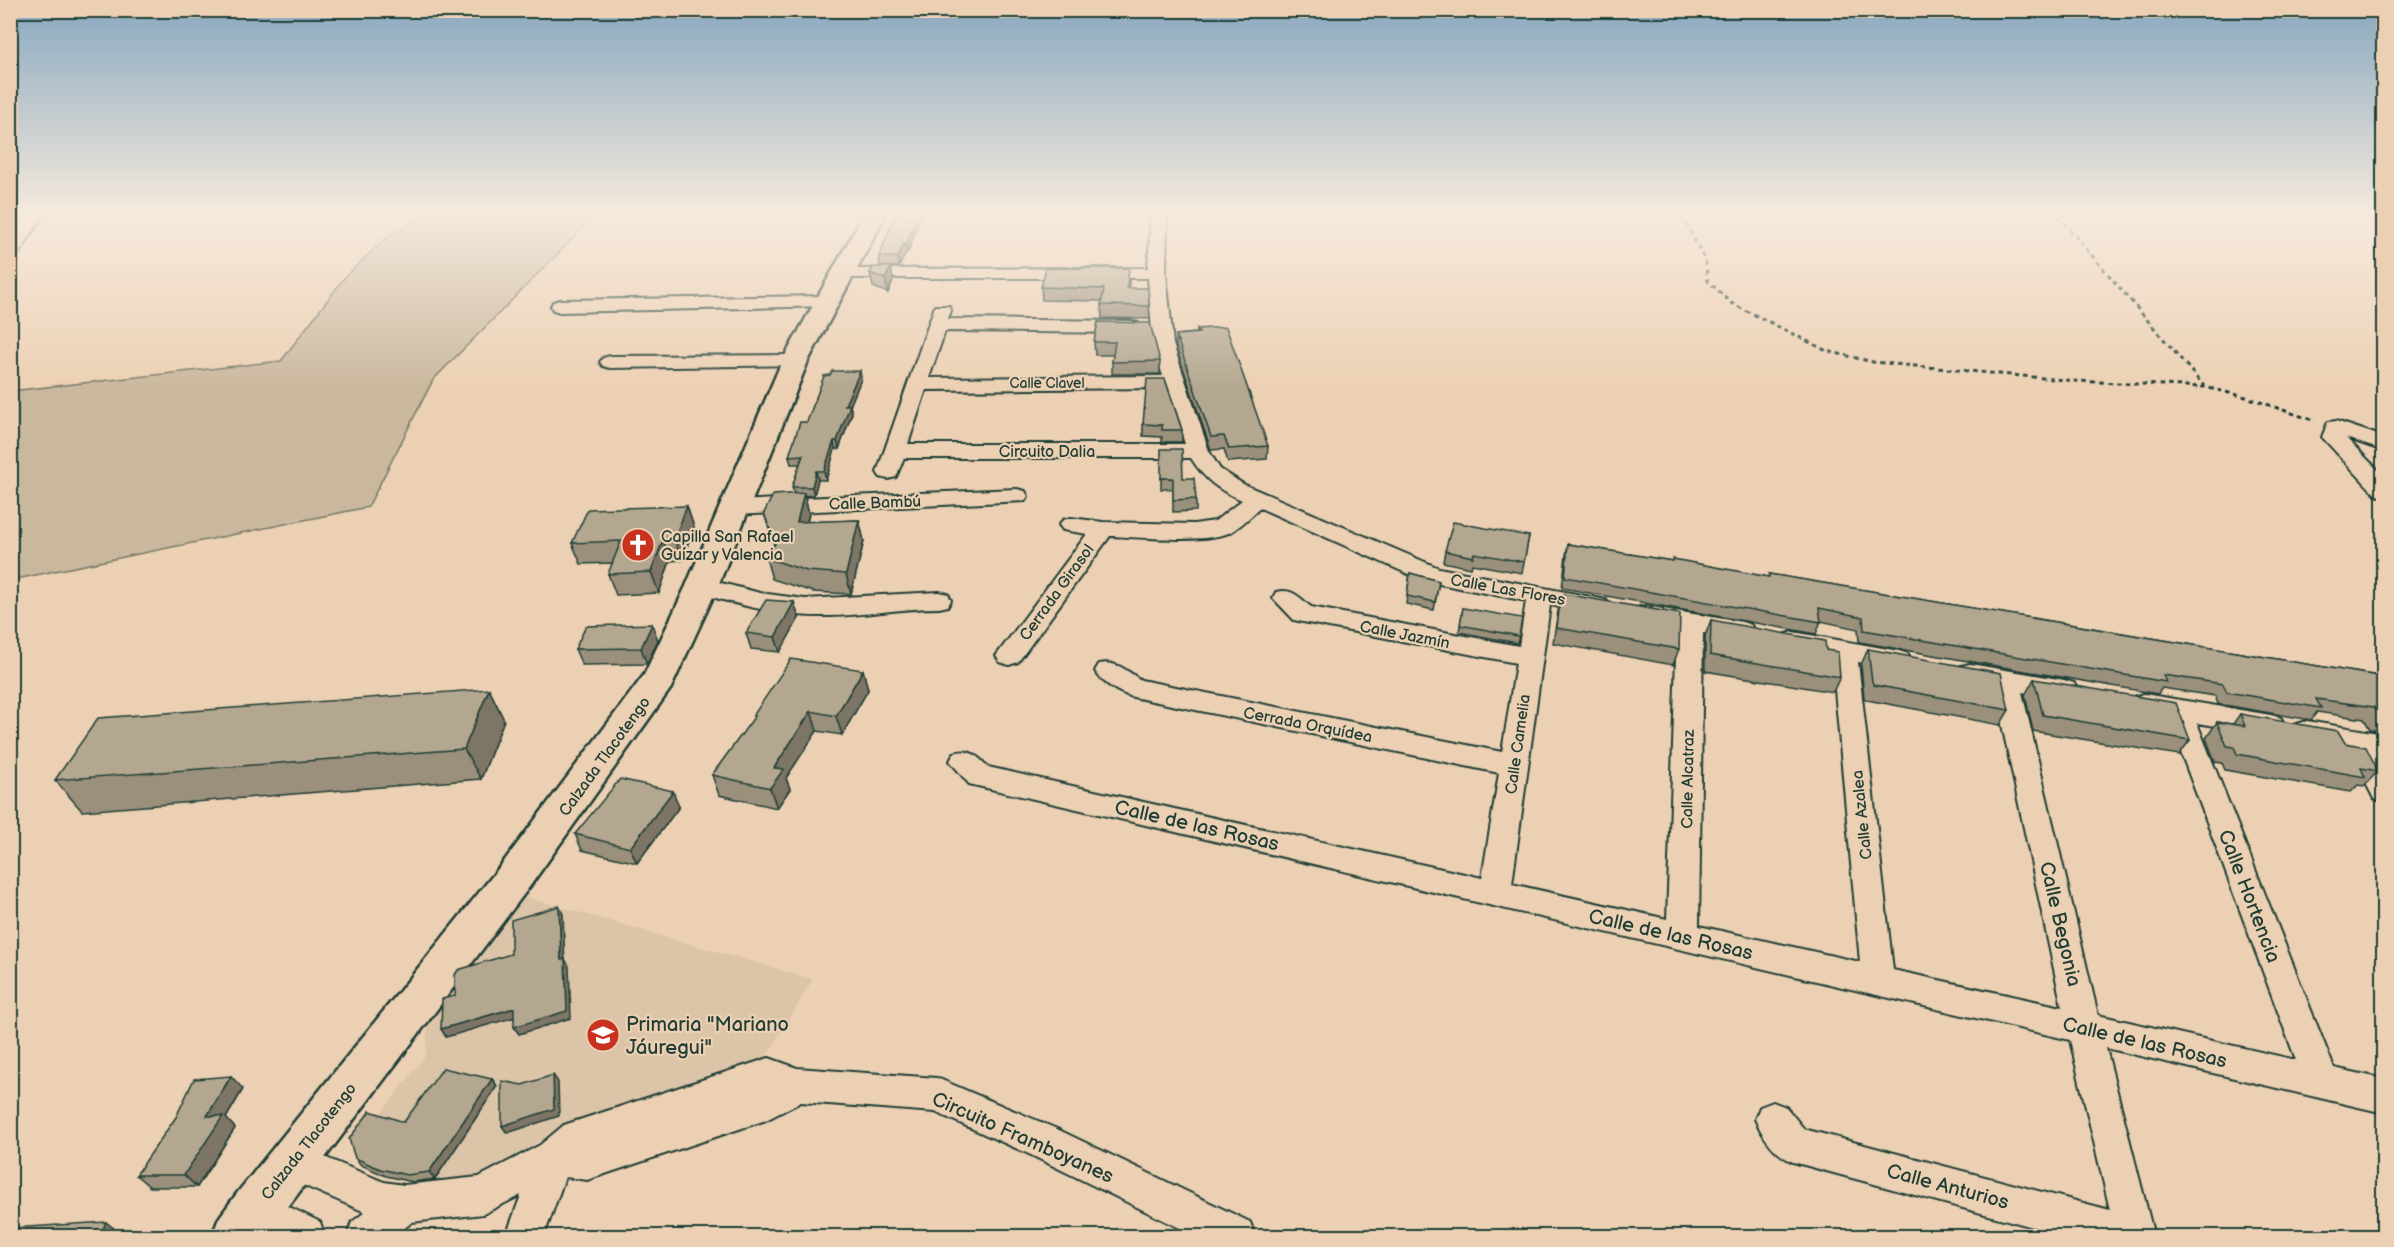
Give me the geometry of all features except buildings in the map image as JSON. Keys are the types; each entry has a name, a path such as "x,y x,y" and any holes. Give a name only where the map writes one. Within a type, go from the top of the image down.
{"street":[{"name":"Calzada Tlacotengo","path":"246,1223 516,875 638,712 658,679 702,586 795,361 842,274"},
{"path":"560,306 840,278 950,274"},
{"name":"Calle Las Flores","path":"1157,274 1163,344 1198,451 1212,473 1235,489 1433,575 2086,694"},
{"path":"888,472 940,318 1161,327"},
{"path":"610,362 795,361"},
{"name":"Calle Clavel","path":"918,384 1176,382"},
{"path":"2336,427 2384,431"},
{"path":"2336,427 2384,445"},
{"path":"2336,427 2333,438 2384,490"},
{"name":"Circuito Dalia","path":"896,451 1198,451"},
{"name":"Calle Bambú","path":"733,508 1017,496"},
{"name":"Cerrada Girasol","path":"1071,525 1103,529 1194,531 1222,527 1258,499"},
{"name":"Cerrada Girasol","path":"1009,656 1103,529"},
{"path":"702,586 762,601 819,608 907,599 939,600"},
{"name":"Calle Camelia","path":"1496,894 1539,595"},
{"name":"Calle Jazmín","path":"1286,598 1303,614 1530,657"},
{"name":"Calle Alcatraz","path":"1683,936 1690,622"},
{"name":"Calle Azalea","path":"1844,650 1878,981"},
{"name":"Cerrada Orquídea","path":"1108,671 1133,688 1514,765"},
{"name":"Calle Begonia","path":"2007,680 2084,1028 2135,1236"},
{"path":"2121,699 2370,742 2384,791"},
{"name":"Calle Hortencia","path":"2178,709 2322,1082"},
{"name":"Calle de las Rosas","path":"964,761 979,776 2384,1096"},
{"name":"Circuito Framboyanes","path":"292,1162 383,1201 404,1204 483,1195 553,1158 577,1137 769,1074 797,1085 937,1095 1044,1142 1236,1236"},
{"name":"Calle Anturios","path":"1773,1119 1793,1144 2135,1236"},
{"path":"525,1236 553,1158"},
{"path":"366,1236 404,1204"},
{"path":"246,1223 306,1236"}],"path":[{"path":"1707,274 1708,281 1731,303 1827,351 1863,360 2075,381 2205,387 2246,397 2336,427"},
{"path":"2108,274 2205,387"}],"shaded area":[{"path":"348,274 537,274 433,380 368,507 11,580 11,391 281,361"},
{"name":"Primaria \"Mariano Jáuregui\"","path":"525,897 813,979 763,1062 565,1125 482,1178 431,1186 386,1176 361,1165 355,1146 426,1055 428,1015"}],"place":[{"name":"Capilla San Rafael Guízar y Valencia","path":"638,545"},
{"name":"Primaria \"Mariano Jáuregui\"","path":"603,1035"}]}
